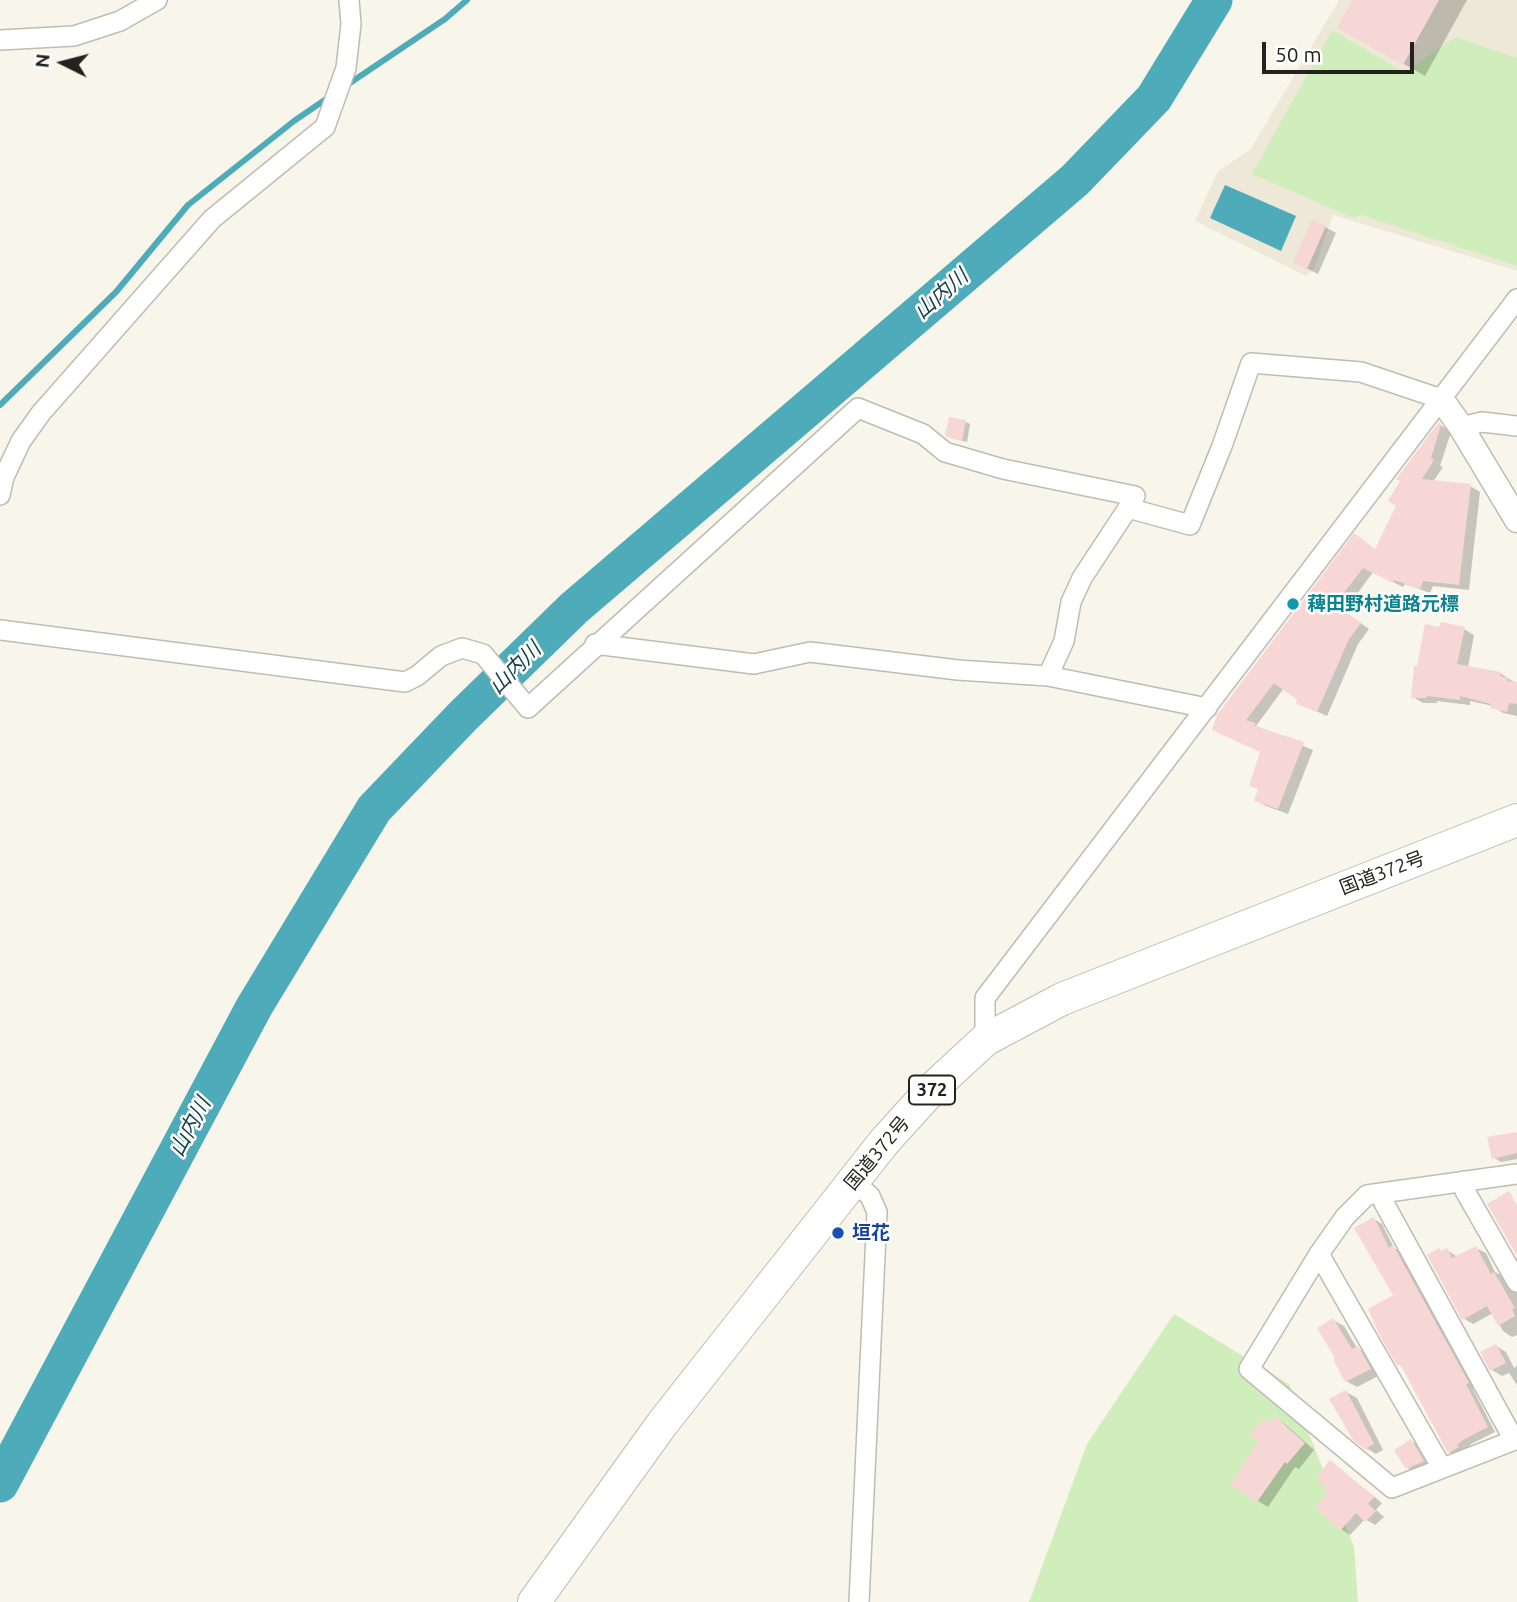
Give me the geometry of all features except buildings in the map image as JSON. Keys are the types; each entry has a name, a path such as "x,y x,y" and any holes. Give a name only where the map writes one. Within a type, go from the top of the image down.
{"highway":[{"name":"国道372号","path":"534,1602 662,1424 884,1142 932,1089 985,1040 1062,999 1517,820"}],"street":[{"path":"0,40 74,36 120,21 157,0"},
{"path":"0,495 4,477 21,441 41,413 212,219 325,127 346,68 351,24 349,0"},
{"path":"985,1040 985,998 1517,299"},
{"path":"1128,508 1190,525 1222,446 1251,363 1361,372 1441,400 1461,427 1517,520"},
{"path":"0,630 405,682 417,676 441,656 462,648 483,654 527,708 858,408 923,434 945,452 1003,469 1135,496 1082,578 1071,602 1064,641 1048,676"},
{"path":"1461,427 1482,422 1517,426"},
{"path":"595,644 754,664 810,652 958,670 1048,676 1207,708"},
{"path":"1382,1193 1384,1203 1516,1439 1392,1488 1249,1369 1319,1254 1345,1217 1367,1195 1517,1174"},
{"path":"853,1181 870,1196 877,1212 859,1602"},
{"path":"1464,1181 1465,1191 1517,1283"},
{"path":"1319,1254 1442,1468"}],"shaded area":[{"path":"1339,0 1517,0 1517,271 1333,215 1314,270 1306,276 1195,221 1218,171 1250,150"}],"green space":[{"path":"1332,30 1404,72 1456,37 1517,58 1517,266 1361,215 1354,218 1252,174"},
{"path":"1174,1314 1289,1384 1354,1547 1358,1602 1029,1602 1087,1444"}],"water":[{"path":"1225,185 1296,216 1281,251 1210,218"}],"waterway":[{"path":"344,87 445,19 467,0"},
{"name":"山内川","path":"0,1484 254,1007 374,809 463,716 574,608 1075,180 1154,98 1214,0"},
{"path":"0,405 116,292 188,205 294,121 329,97"}],"place":[{"name":"薭田野村道路元標","path":"1293,604"},
{"name":"垣花","path":"838,1233"}]}
